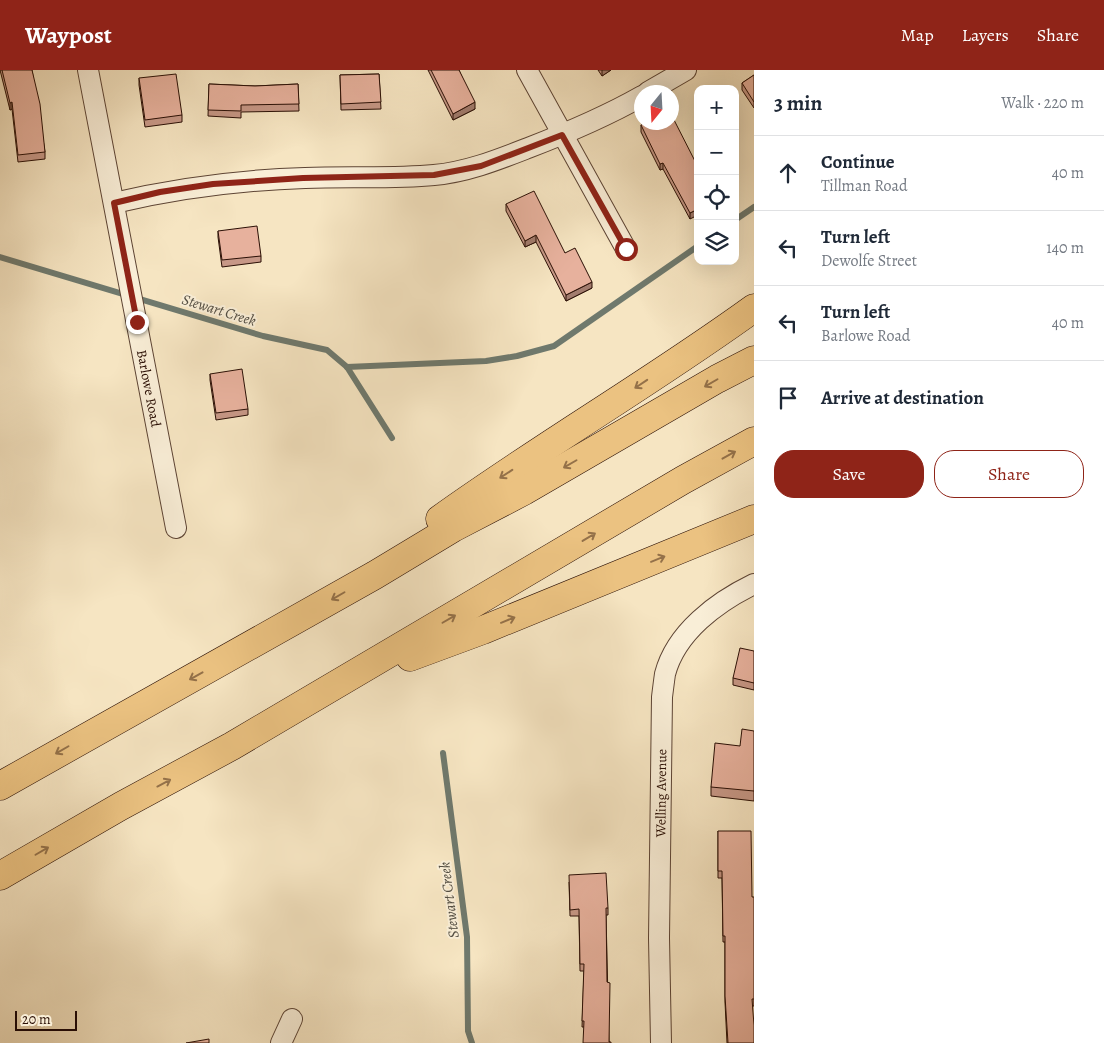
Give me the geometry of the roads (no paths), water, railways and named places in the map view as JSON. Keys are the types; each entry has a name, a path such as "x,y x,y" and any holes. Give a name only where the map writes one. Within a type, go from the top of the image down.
{"highway":[{"path":"375,575 417,535 481,490 754,308"},
{"path":"0,786 375,575 453,528 524,491 717,379 754,360"},
{"path":"0,876 121,806 232,746 683,480 754,441"},
{"path":"316,696 426,650 492,626 754,520"}],"street":[{"name":"Barlowe Road","path":"88,70 176,528"},
{"path":"527,70 626,249"},
{"path":"660,85 686,70"},
{"path":"114,203 160,192 213,184 303,178 434,175 481,166 562,135 612,113 634,101"},
{"name":"Welling Avenue","path":"661,1043 659,938 661,707 666,672 676,649 688,632 714,608 754,584"},
{"path":"281,1043 292,1020"}],"waterway":[{"path":"739,217 754,207"},
{"path":"347,367 486,361 517,356 554,346 694,249"},
{"name":"Stewart Creek","path":"0,257 263,336 327,350 347,367 392,438"},
{"name":"Stewart Creek","path":"443,753 467,937 468,1031 472,1043"}]}
